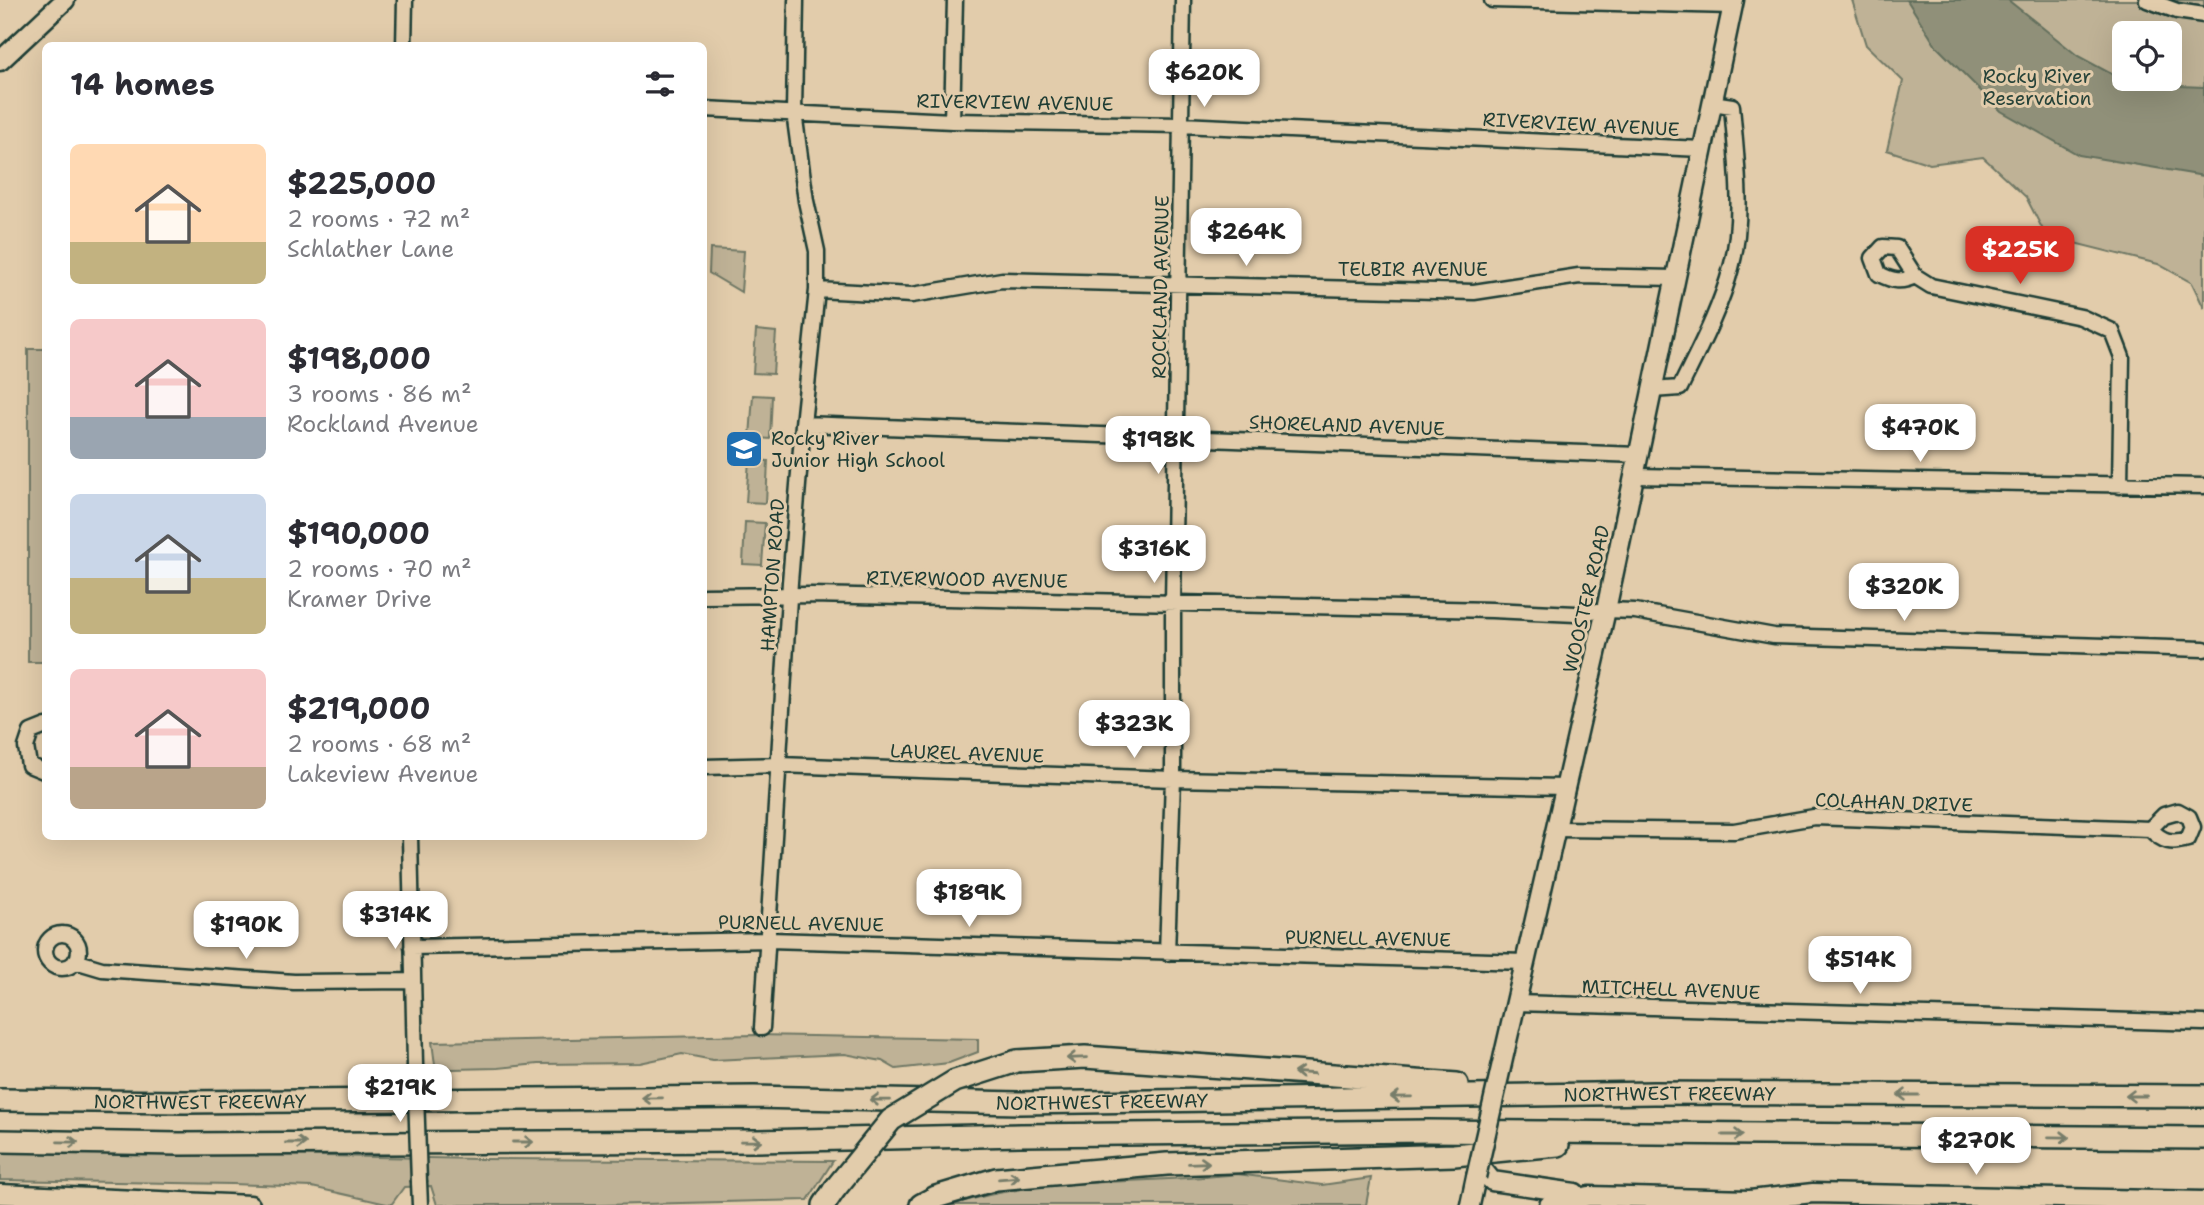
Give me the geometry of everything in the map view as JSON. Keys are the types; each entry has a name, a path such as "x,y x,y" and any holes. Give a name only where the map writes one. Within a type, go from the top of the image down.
{"highway":[{"path":"829,1197 891,1120 955,1081 1017,1060 1085,1057 1592,1094"},
{"name":"NORTHWEST FREEWAY","path":"0,1100 185,1102 754,1097 1018,1103 1592,1094 2204,1096"},
{"name":"NORTHWEST FREEWAY","path":"0,1141 194,1144 743,1142 1021,1135 1401,1131 2204,1138"},
{"path":"921,1205 936,1197 996,1179 1167,1164 1454,1155 1665,1134"}],"main road":[{"path":"1,59 65,0"},
{"name":"WOOSTER ROAD","path":"1470,1205 1482,1174 1504,1050 1606,610 1733,3"},
{"path":"1482,1174 1589,1196 1756,1202 1813,1193 2204,1201"},
{"path":"0,1194 47,1201 250,1205"},
{"path":"1549,1205 1589,1196"}],"street":[{"path":"404,42 405,0"},
{"name":"HAMPTON ROAD","path":"762,1028 789,594 817,290 817,251 806,201 794,112 796,0"},
{"path":"952,121 955,0"},
{"name":"ROCKLAND AVENUE","path":"1167,953 1173,779 1173,603 1183,0"},
{"path":"1493,0 1733,3"},
{"path":"2147,0 2204,15"},
{"path":"1652,390 1680,388 1710,326 1732,267 1739,203 1732,106 1712,103"},
{"name":"RIVERVIEW AVENUE","path":"707,108 952,121 1181,125 1702,149"},
{"name":"TELBIR AVENUE","path":"817,290 912,295 1002,280 1474,292 1579,276 1675,278"},
{"path":"1915,276 1931,286 2081,317 2112,331 2122,357 2120,486"},
{"name":"SHORELAND AVENUE","path":"803,424 1639,455"},
{"path":"1635,476 2204,486"},
{"name":"RIVERWOOD AVENUE","path":"707,596 789,594 1576,614 1606,610 1635,611 1774,636 2204,649"},
{"path":"42,728 30,732 26,747 29,765 42,770"},
{"name":"LAUREL AVENUE","path":"707,767 779,765 1173,779 1565,787"},
{"name":"COLAHAN DRIVE","path":"1555,829 1734,831 1814,817 2150,829"},
{"path":"410,840 421,1205"},
{"name":"PURNELL AVENUE","path":"412,947 769,940 1525,962"},
{"path":"75,961 102,969 294,982 413,981"},
{"name":"MITCHELL AVENUE","path":"1515,1003 2204,1023"}],"green space":[{"name":"Rocky River Reservation","path":"1852,0 2204,0 2204,308 2192,283 2158,264 2046,236 2026,197 1983,157 1930,164 1887,150 1903,81 1866,45"},
{"path":"710,249 744,251 741,292 709,273"},
{"path":"756,330 776,332 773,374 753,373"},
{"path":"28,349 42,349 42,662 28,662"},
{"path":"753,395 772,396 770,439 750,437"},
{"path":"749,460 768,461 766,503 746,502"},
{"path":"745,522 765,523 762,565 743,564"},
{"path":"756,1035 978,1039 978,1052 949,1063 896,1069 882,1061 845,1054 713,1060 682,1054 640,1063 538,1064 452,1069 435,1065 432,1042"},
{"path":"0,1150 481,1159 833,1161 808,1200 602,1205 437,1205 431,1186 404,1187 391,1205 312,1187 0,1180"},
{"path":"1237,1174 1322,1185 1371,1178 1366,1205 951,1205 1021,1189 1057,1185"}],"shaded area":[{"path":"1907,0 2008,0 2078,56 2112,74 2112,91 2182,91 2182,86 2204,87 2204,176 2079,155 2001,111 1936,46"}],"place":[{"name":"Rocky River Junior High School","path":"744,449"}]}
